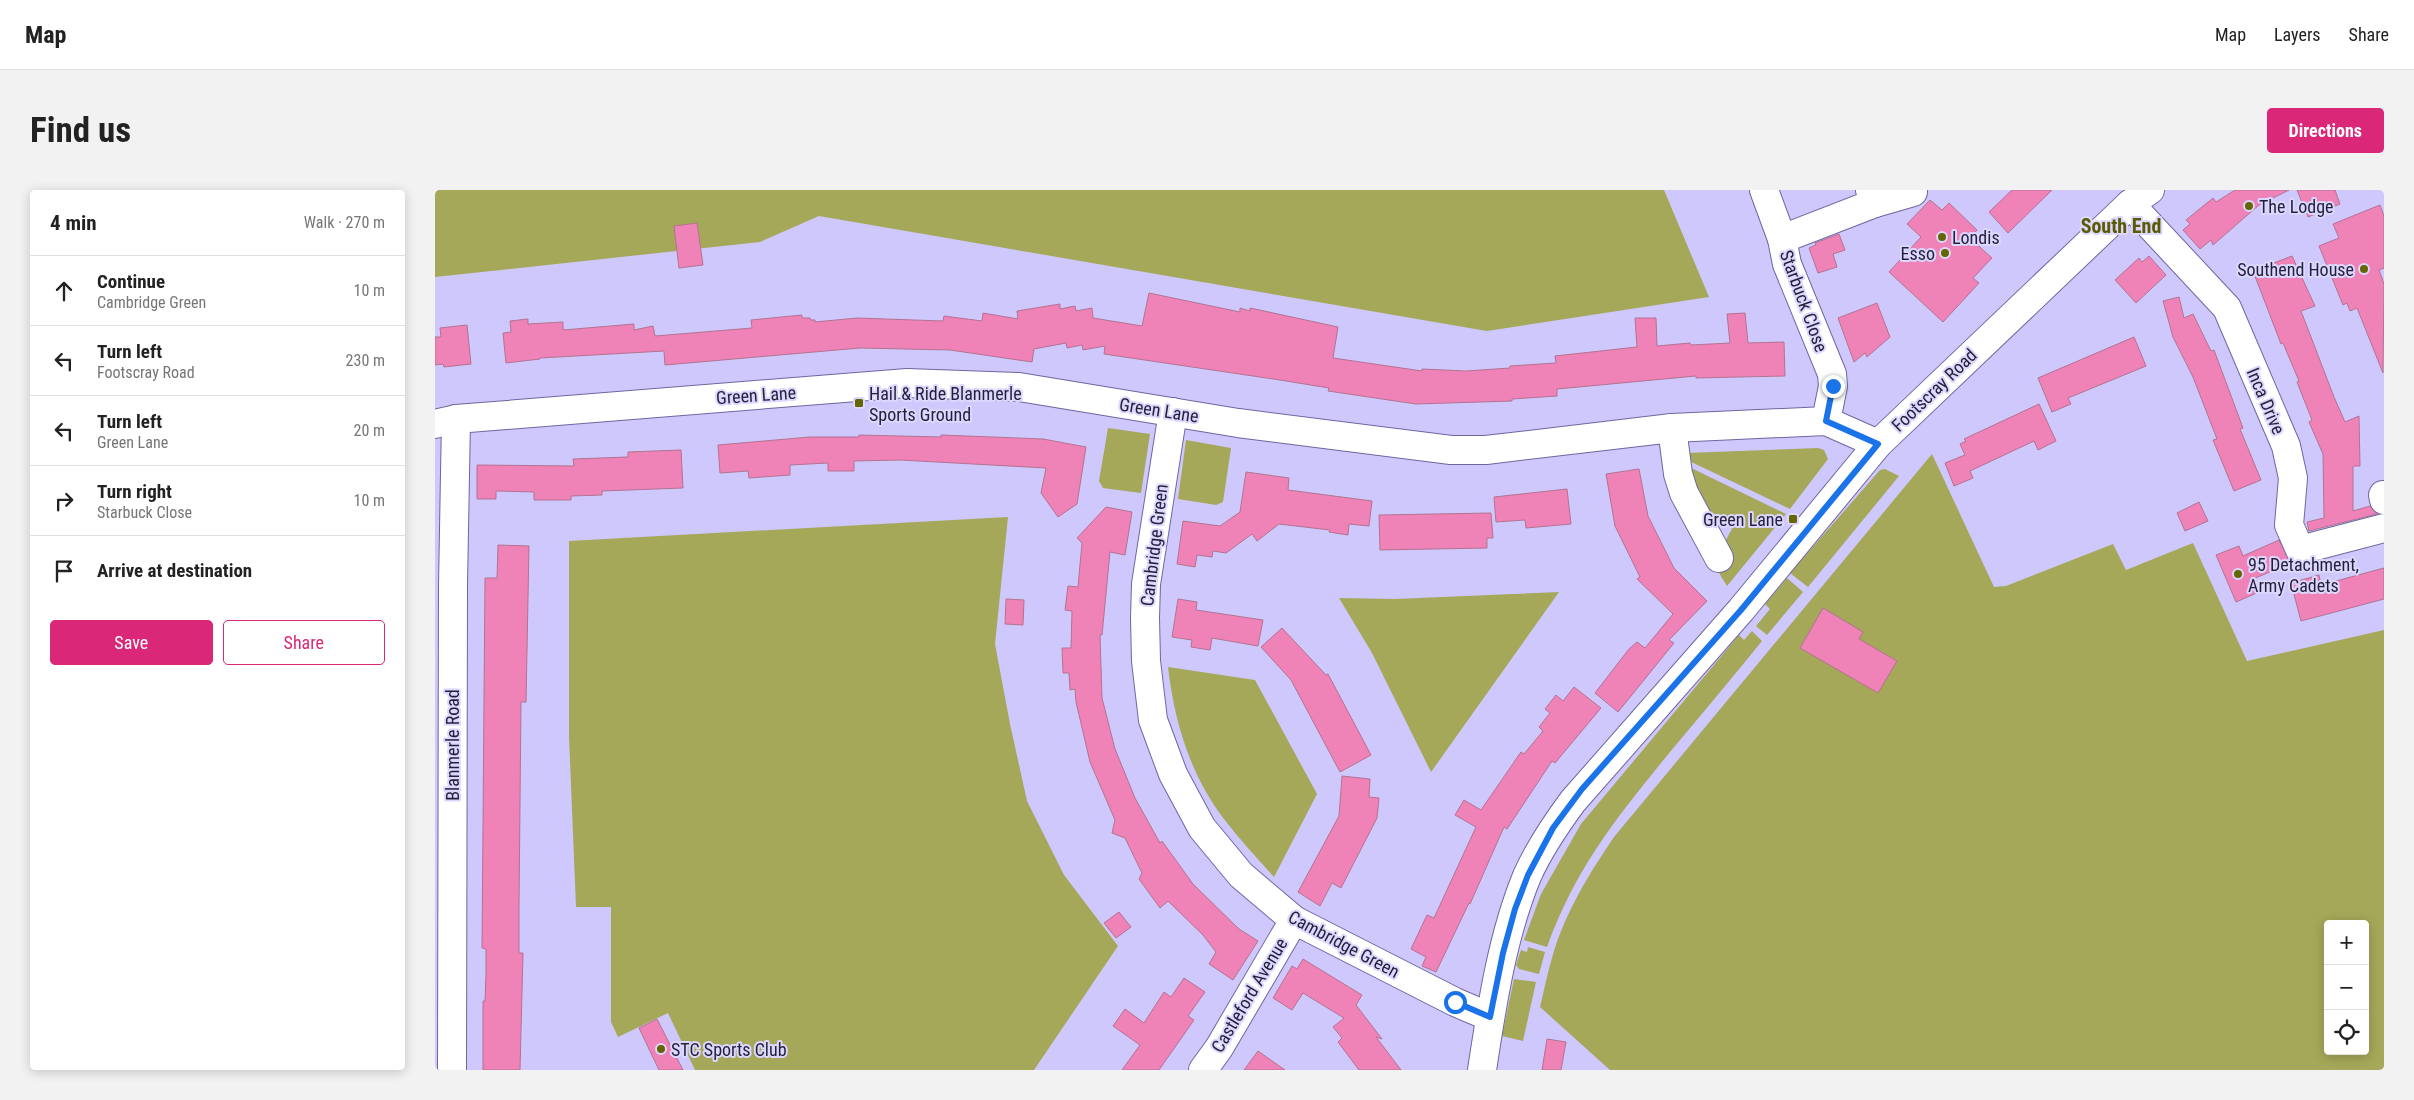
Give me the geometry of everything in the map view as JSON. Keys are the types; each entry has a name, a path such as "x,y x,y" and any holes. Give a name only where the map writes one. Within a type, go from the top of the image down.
{"street":[{"name":"Starbuck Close","path":"1764,190 1782,239 1787,264 1832,374 1833,386 1826,421"},
{"name":"Starbuck Close","path":"1782,239 1872,197 1913,192"},
{"name":"Footscray Road","path":"1482,1070 1503,953 1515,909 1528,875 1553,828 1582,789 1741,610 1878,444 2140,197"},
{"name":"Inca Drive","path":"2140,197 2227,308 2286,446 2293,478 2289,526 2300,550 2384,528"},
{"name":"Green Lane","path":"446,422 907,383 1019,387 1321,434 1451,450 1486,450 1672,428 1826,421 1878,444"},
{"name":"Cambridge Green","path":"1173,412 1146,584 1146,661 1153,720 1173,774 1202,828 1241,875 1294,920 1455,1002 1490,1017"},
{"name":"Blanmerle Road","path":"446,422 453,586 452,1070"},
{"path":"1672,428 1676,466 1684,493 1719,558"},
{"name":"Castleford Avenue","path":"1203,1070 1219,1048 1294,920"}],"shaded area":[{"path":"435,190 1664,190 1709,297 1487,331 819,216 760,242 435,277"},
{"path":"1108,428 1150,434 1141,493 1103,488 1099,481"},
{"path":"1186,440 1231,448 1223,502 1216,505 1178,499"},
{"path":"1818,448 1824,450 1828,459 1790,509 1685,459 1686,453"},
{"path":"1932,454 1994,587 2006,586 2113,544 2126,570 2193,543 2247,661 2384,630 2384,1070 1610,1070 1540,1007 1550,964 1563,926 1595,865 1614,837"},
{"path":"1683,464 1786,514 1727,586 1720,574 1719,561 1732,529 1727,520 1717,521 1708,518"},
{"path":"1885,469 1899,476 1808,587 1790,573 1880,470"},
{"path":"1008,517 995,644 1027,801 1064,875 1118,946 1034,1070 695,1070 668,1013 618,1037 611,1022 611,907 576,907 569,736 569,541"},
{"path":"1787,578 1803,592 1767,635 1756,626 1770,609 1765,604"},
{"path":"1559,592 1431,772 1372,653 1339,598 1395,599"},
{"path":"1752,631 1762,641 1615,821 1571,892 1558,918 1547,947 1524,940 1541,894 1581,824 1739,635 1744,640"},
{"path":"1168,667 1255,680 1317,794 1274,877 1230,826 1212,802 1202,784 1193,766 1179,727"},
{"path":"1528,947 1545,952 1539,974 1519,969 1516,965 1521,950 1527,952"},
{"path":"1514,979 1536,982 1523,1041 1502,1036"}],"building":[{"path":"2012,190 2052,190 2008,233 1989,212"},
{"path":"2235,190 2289,190 2259,205 2213,245 2211,240 2200,249 2183,230 2190,224 2186,220 2213,198 2216,202"},
{"path":"2297,190 2335,190 2340,204 2308,217"},
{"path":"1930,200 1942,210 1949,203 1977,230 1970,238 1992,258 1973,278 1979,283 1943,322 1889,272 1921,237 1907,224"},
{"name":"Southend House","path":"2380,205 2384,216 2384,268 2379,270 2384,284 2383,373 2357,308 2350,311 2347,303 2343,305 2319,246 2339,238 2333,224"},
{"path":"697,223 703,265 679,268 674,226"},
{"path":"1839,234 1845,250 1833,254 1837,267 1818,273 1809,248 1816,245 1815,243"},
{"path":"2149,256 2166,275 2136,303 2115,280 2139,258 2142,262"},
{"path":"2292,256 2315,306 2301,311 2334,397 2345,422 2359,416 2360,466 2353,466 2353,511 2370,506 2377,514 2309,531 2307,522 2324,518 2323,454 2309,422 2312,420 2297,382 2299,381 2283,343 2281,344 2253,271"},
{"path":"1149,293 1240,312 1240,308 1250,311 1250,308 1338,327 1333,358 1422,371 1422,369 1466,371 1556,363 1555,356 1637,347 1635,318 1656,318 1657,346 1690,343 1691,345 1730,343 1727,314 1745,313 1748,343 1784,342 1785,376 1696,378 1696,376 1557,389 1557,396 1512,399 1512,401 1416,404 1328,391 1329,388 1280,380 1104,354 1105,346 1083,350 1082,345 1067,348 1066,343 1034,349 1032,362 950,350 860,348 665,365 664,351 540,358 506,363 503,333 511,332 510,321 528,319 528,324 563,322 563,330 634,324 634,330 653,326 655,336 752,328 751,320 802,315 802,318 810,318 815,320 815,322 857,318 943,321 944,316 982,321 983,313 1018,319 1017,311 1060,304 1060,309 1075,306 1076,311 1092,308 1093,318 1142,326"},
{"path":"2179,297 2184,318 2193,314 2211,351 2214,350 2243,428 2240,429 2261,480 2234,491 2213,440 2217,439 2193,377 2173,337 2163,301"},
{"path":"1877,303 1890,337 1867,357 1865,353 1854,362 1838,318"},
{"path":"467,325 471,364 444,367 443,364 435,365 435,337 441,337 440,328"},
{"path":"2134,337 2146,366 2068,398 2071,404 2052,412 2038,378"},
{"path":"2039,404 2056,441 2038,450 2034,441 1970,471 1973,478 1954,486 1945,463 1965,455 1960,444 1966,441 1964,439"},
{"path":"859,435 941,437 941,435 1043,439 1086,447 1077,504 1058,517 1041,493 1046,468 900,460 854,461 854,471 828,471 828,463 790,465 790,475 749,478 748,471 720,473 718,445 810,437 859,437"},
{"path":"681,450 683,488 602,491 602,495 571,496 571,500 534,500 534,492 496,491 496,499 477,499 477,465 574,466 573,459 628,457 628,452"},
{"path":"1639,469 1648,516 1674,568 1707,601 1669,640 1674,643 1618,712 1595,693 1629,649 1637,642 1645,648 1673,614 1637,579 1640,577 1615,526 1606,474"},
{"path":"1246,472 1289,478 1288,490 1372,501 1369,526 1349,524 1348,535 1329,532 1330,530 1279,524 1257,541 1252,534 1226,553 1213,551 1212,557 1197,555 1195,567 1177,564 1183,521 1220,526 1240,512"},
{"path":"1567,489 1571,524 1526,528 1525,520 1496,522 1494,497"},
{"path":"2199,502 2208,521 2185,531 2177,513"},
{"path":"1106,507 1132,512 1125,555 1110,552 1102,635 1100,635 1102,698 1115,749 1135,798 1160,843 1162,841 1193,884 1239,929 1258,941 1233,980 1209,964 1216,952 1203,935 1168,901 1160,908 1139,879 1142,873 1125,838 1112,833 1115,820 1090,762 1076,702 1075,689 1070,690 1069,673 1063,673 1062,648 1071,648 1072,611 1065,610 1068,586 1078,587 1082,543 1077,538"},
{"path":"1491,513 1493,538 1487,538 1487,548 1380,550 1379,515"},
{"path":"2279,540 2291,563 2253,579 2259,592 2236,602 2216,555 2239,546 2243,556"},
{"path":"498,545 529,546 526,702 521,702 519,953 523,953 520,1070 483,1070 483,1001 485,1001 486,974 486,949 482,948 485,578 497,578"},
{"path":"2384,568 2384,599 2301,621 2291,583 2319,575 2321,585"},
{"path":"1006,599 1024,600 1023,625 1005,624"},
{"path":"1178,599 1197,602 1196,610 1263,620 1258,646 1212,638 1210,650 1191,647 1192,640 1172,637"},
{"path":"1823,608 1863,632 1859,639 1897,661 1878,693 1800,648"},
{"path":"1282,628 1326,675 1328,674 1371,755 1340,772 1291,680 1261,647"},
{"path":"1574,687 1601,708 1555,763 1552,761 1507,829 1504,827 1470,904 1436,972 1422,966 1426,957 1411,949 1427,915 1434,918 1476,827 1455,815 1464,800 1481,810 1521,752 1524,754 1543,731 1539,727 1550,713 1545,709 1556,695 1563,701"},
{"path":"1342,776 1370,779 1369,797 1379,798 1377,818 1341,888 1332,883 1320,906 1298,892 1339,816"},
{"path":"1119,912 1131,927 1116,938 1104,923"},
{"path":"1303,959 1362,995 1356,1005 1382,1039 1376,1037 1401,1070 1359,1070 1338,1042 1342,1038 1333,1027 1344,1018 1303,993 1292,1010 1273,998 1292,966 1297,969"},
{"path":"1184,978 1205,992 1188,1016 1194,1020 1159,1070 1122,1070 1140,1045 1113,1026 1125,1009 1144,1023 1164,992 1171,997"},
{"name":"STC Sports Club","path":"657,1019 683,1070 659,1070 639,1028"},
{"path":"1547,1039 1566,1042 1561,1070 1542,1070"},
{"path":"1258,1051 1285,1070 1244,1070"}],"place":[{"name":"The Lodge","path":"2249,206"},
{"name":"Londis","path":"1942,237"},
{"name":"Esso","path":"1945,253"},
{"name":"Southend House","path":"2364,269"},
{"name":"Hail & Ride Blanmerle Sports Ground","path":"859,403"},
{"name":"Green Lane","path":"1793,519"},
{"name":"95 Detachment, Army Cadets","path":"2238,574"},
{"name":"STC Sports Club","path":"661,1049"}],"district":[{"name":"South End","path":"2121,226"}],"route":[{"path":"1455,1002 1490,1017 1503,953 1515,909 1528,875 1553,828 1582,789 1741,610 1878,444 1826,421 1833,386"}]}
